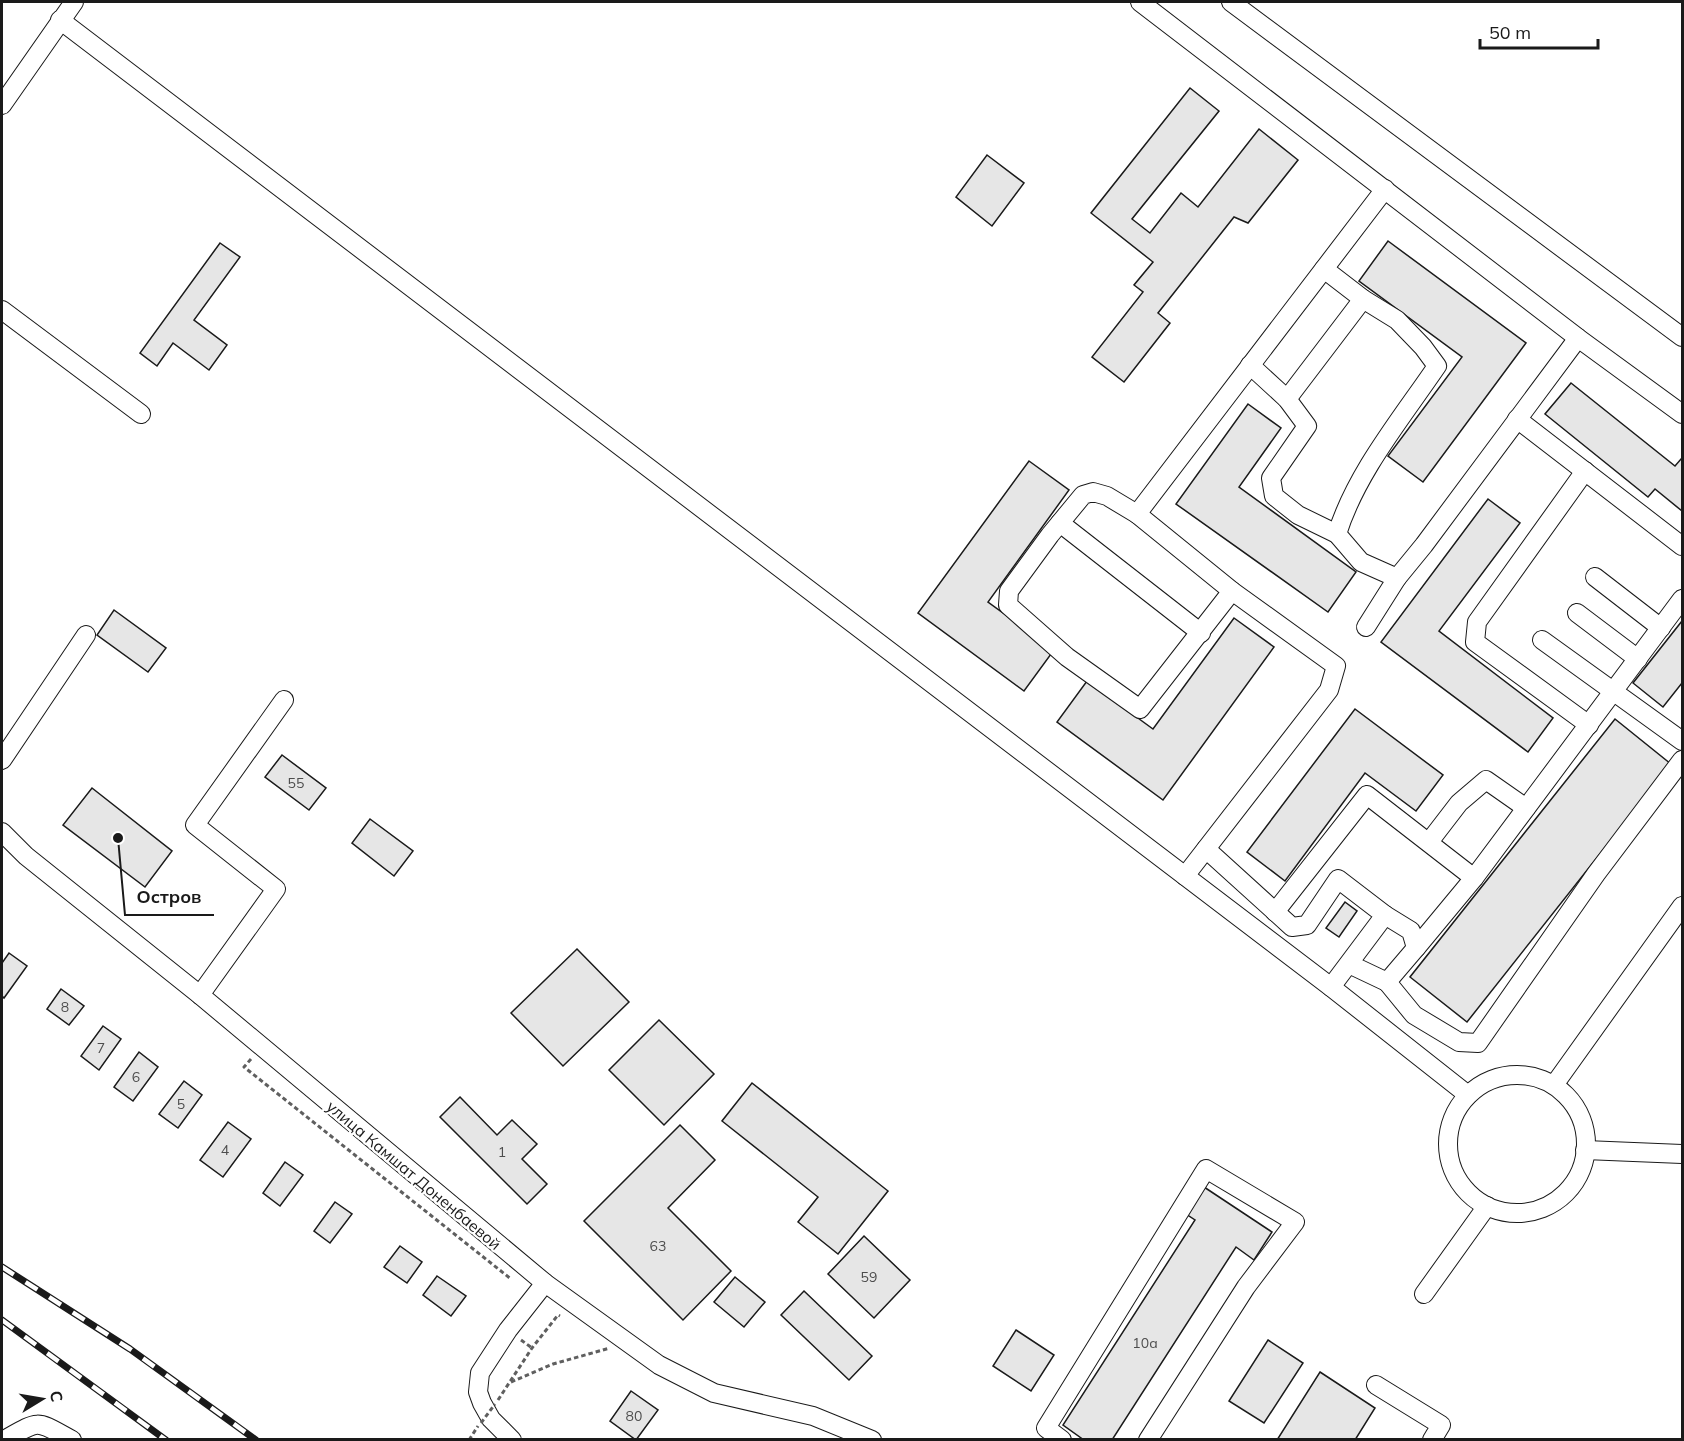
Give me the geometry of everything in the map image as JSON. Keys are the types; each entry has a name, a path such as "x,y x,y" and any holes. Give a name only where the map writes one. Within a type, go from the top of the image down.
{"street":[{"path":"2,105 74,2"},
{"path":"1140,2 1578,338 1683,414"},
{"path":"1231,2 1683,338"},
{"path":"60,20 1331,987 1468,1095"},
{"path":"1137,514 1385,189"},
{"path":"1324,269 1397,321 1423,347 1437,366 1378,452 1344,512 1337,534"},
{"path":"1287,399 1363,298"},
{"path":"2,310 141,414"},
{"path":"1366,627 1397,578 1578,338"},
{"path":"1250,365 1287,399 1307,426 1270,478 1274,496 1298,515 1337,534 1361,562 1397,578"},
{"path":"1517,419 1683,546"},
{"path":"1585,471 1477,622 1475,642 1589,725"},
{"path":"1185,876 1329,690 1336,666 1232,591 1137,514 1107,496 1093,492 1083,495 1009,591 1008,605 1067,657 1140,709 1232,591"},
{"path":"1060,523 1201,633"},
{"path":"1595,577 1661,628"},
{"path":"1387,982 1474,878 1683,599"},
{"path":"1577,613 1638,659"},
{"path":"2,760 86,635"},
{"path":"1542,640 1683,741"},
{"path":"200,995 276,888 195,825 284,700"},
{"path":"1348,964 1387,982 1414,1015 1460,1042 1478,1043 1596,874 1683,760"},
{"path":"1429,842 1459,803 1486,780 1526,808"},
{"path":"1275,912 1367,795 1474,878"},
{"name":"улица Камшат Доненбаевой","path":"2,832 26,856 262,1047 540,1290 659,1365 714,1393 813,1416 872,1440"},
{"path":"1206,849 1292,927 1307,925 1338,879"},
{"path":"1314,862 1384,915 1412,931 1416,948"},
{"path":"1554,1085 1683,906"},
{"path":"1331,987 1384,915"},
{"path":"1518,1075 1536,1078 1554,1085 1568,1097 1578,1113 1584,1131 1585,1150 1581,1169 1572,1185 1558,1199 1542,1208 1523,1212 1504,1212 1486,1206 1462,1185 1456,1176 1449,1155 1448,1133 1455,1113 1468,1095 1483,1084 1500,1077 1518,1075"},
{"path":"1585,1150 1683,1154"},
{"path":"1062,1440 1046,1428 1206,1169 1295,1222 1246,1287 1148,1440"},
{"path":"1424,1294 1486,1206"},
{"path":"512,1440 491,1419 482,1403 478,1392 480,1373 508,1330 540,1290"},
{"path":"1376,1384 1442,1425 1432,1440"},
{"path":"4,1440 34,1424 42,1424 72,1440"}],"path":[{"path":"262,1047 244,1067 540,1290 558,1315 567,1320"},
{"path":"469,1440 532,1348 558,1315"},
{"path":"510,1383 553,1364 611,1348 602,1342"}],"building":[{"path":"1190,88 1219,111 1132,219 1150,233 1181,193 1198,207 1259,129 1298,160 1248,223 1234,217 1158,313 1170,323 1124,382 1092,357 1143,292 1134,285 1153,262 1091,213"},
{"path":"987,155 1024,183 992,226 956,197"},
{"path":"1388,241 1526,343 1423,482 1388,456 1462,357 1359,281"},
{"path":"220,243 240,257 194,320 227,345 209,370 173,343 157,366 140,353"},
{"path":"1571,383 1675,466 1682,460 1682,511 1655,489 1648,497 1545,414"},
{"path":"1248,404 1281,428 1239,487 1356,572 1328,612 1176,504"},
{"path":"1029,461 1069,490 988,602 1054,650 1024,691 918,613"},
{"path":"1488,499 1520,523 1439,631 1553,718 1528,752 1381,642"},
{"path":"114,610 166,648 148,672 97,635"},
{"path":"1234,618 1274,647 1163,800 1057,722 1087,681 1153,729"},
{"path":"1682,621 1682,683 1663,707 1633,683"},
{"path":"1355,709 1443,775 1416,811 1365,773 1285,881 1247,852"},
{"path":"1615,719 1671,764 1467,1022 1410,977"},
{"path":"282,755 326,788 309,810 265,777"},
{"path":"92,788 172,851 145,887 63,825"},
{"path":"370,819 413,851 394,876 352,843"},
{"path":"1345,902 1357,911 1339,937 1326,928"},
{"path":"577,949 629,1002 563,1066 511,1013"},
{"path":"9,953 27,966 4,998 2,996 2,963"},
{"path":"61,989 84,1006 69,1025 47,1009"},
{"path":"659,1020 714,1074 664,1125 609,1070"},
{"path":"103,1026 121,1039 99,1070 81,1056"},
{"path":"139,1052 158,1067 133,1101 114,1087"},
{"path":"184,1081 202,1095 178,1128 159,1114"},
{"path":"752,1083 888,1191 838,1254 798,1222 818,1197 722,1121"},
{"path":"460,1097 497,1135 512,1120 537,1144 522,1159 547,1184 527,1204 440,1117"},
{"path":"228,1122 251,1139 223,1177 200,1160"},
{"path":"680,1125 715,1160 668,1208 731,1271 683,1320 584,1221"},
{"path":"285,1162 303,1175 280,1206 263,1193"},
{"path":"1204,1187 1272,1232 1254,1260 1236,1247 1112,1440 1084,1440 1063,1425 1195,1220 1186,1214"},
{"path":"335,1202 352,1214 330,1243 314,1231"},
{"path":"864,1236 910,1280 874,1318 828,1274"},
{"path":"400,1246 422,1262 407,1283 384,1267"},
{"path":"437,1276 466,1296 451,1316 423,1295"},
{"path":"735,1277 765,1302 744,1327 714,1302"},
{"path":"804,1291 872,1356 849,1380 781,1315"},
{"path":"1016,1330 1054,1355 1031,1391 993,1366"},
{"path":"1268,1340 1303,1363 1264,1423 1229,1401"},
{"path":"1320,1372 1375,1408 1355,1440 1277,1440"},
{"path":"631,1391 658,1410 636,1440 610,1421"}],"railway":[{"path":"2,1267 130,1349 256,1440"},
{"path":"2,1320 166,1440"}],"place":[{"name":"Остров","path":"118,838"}]}
